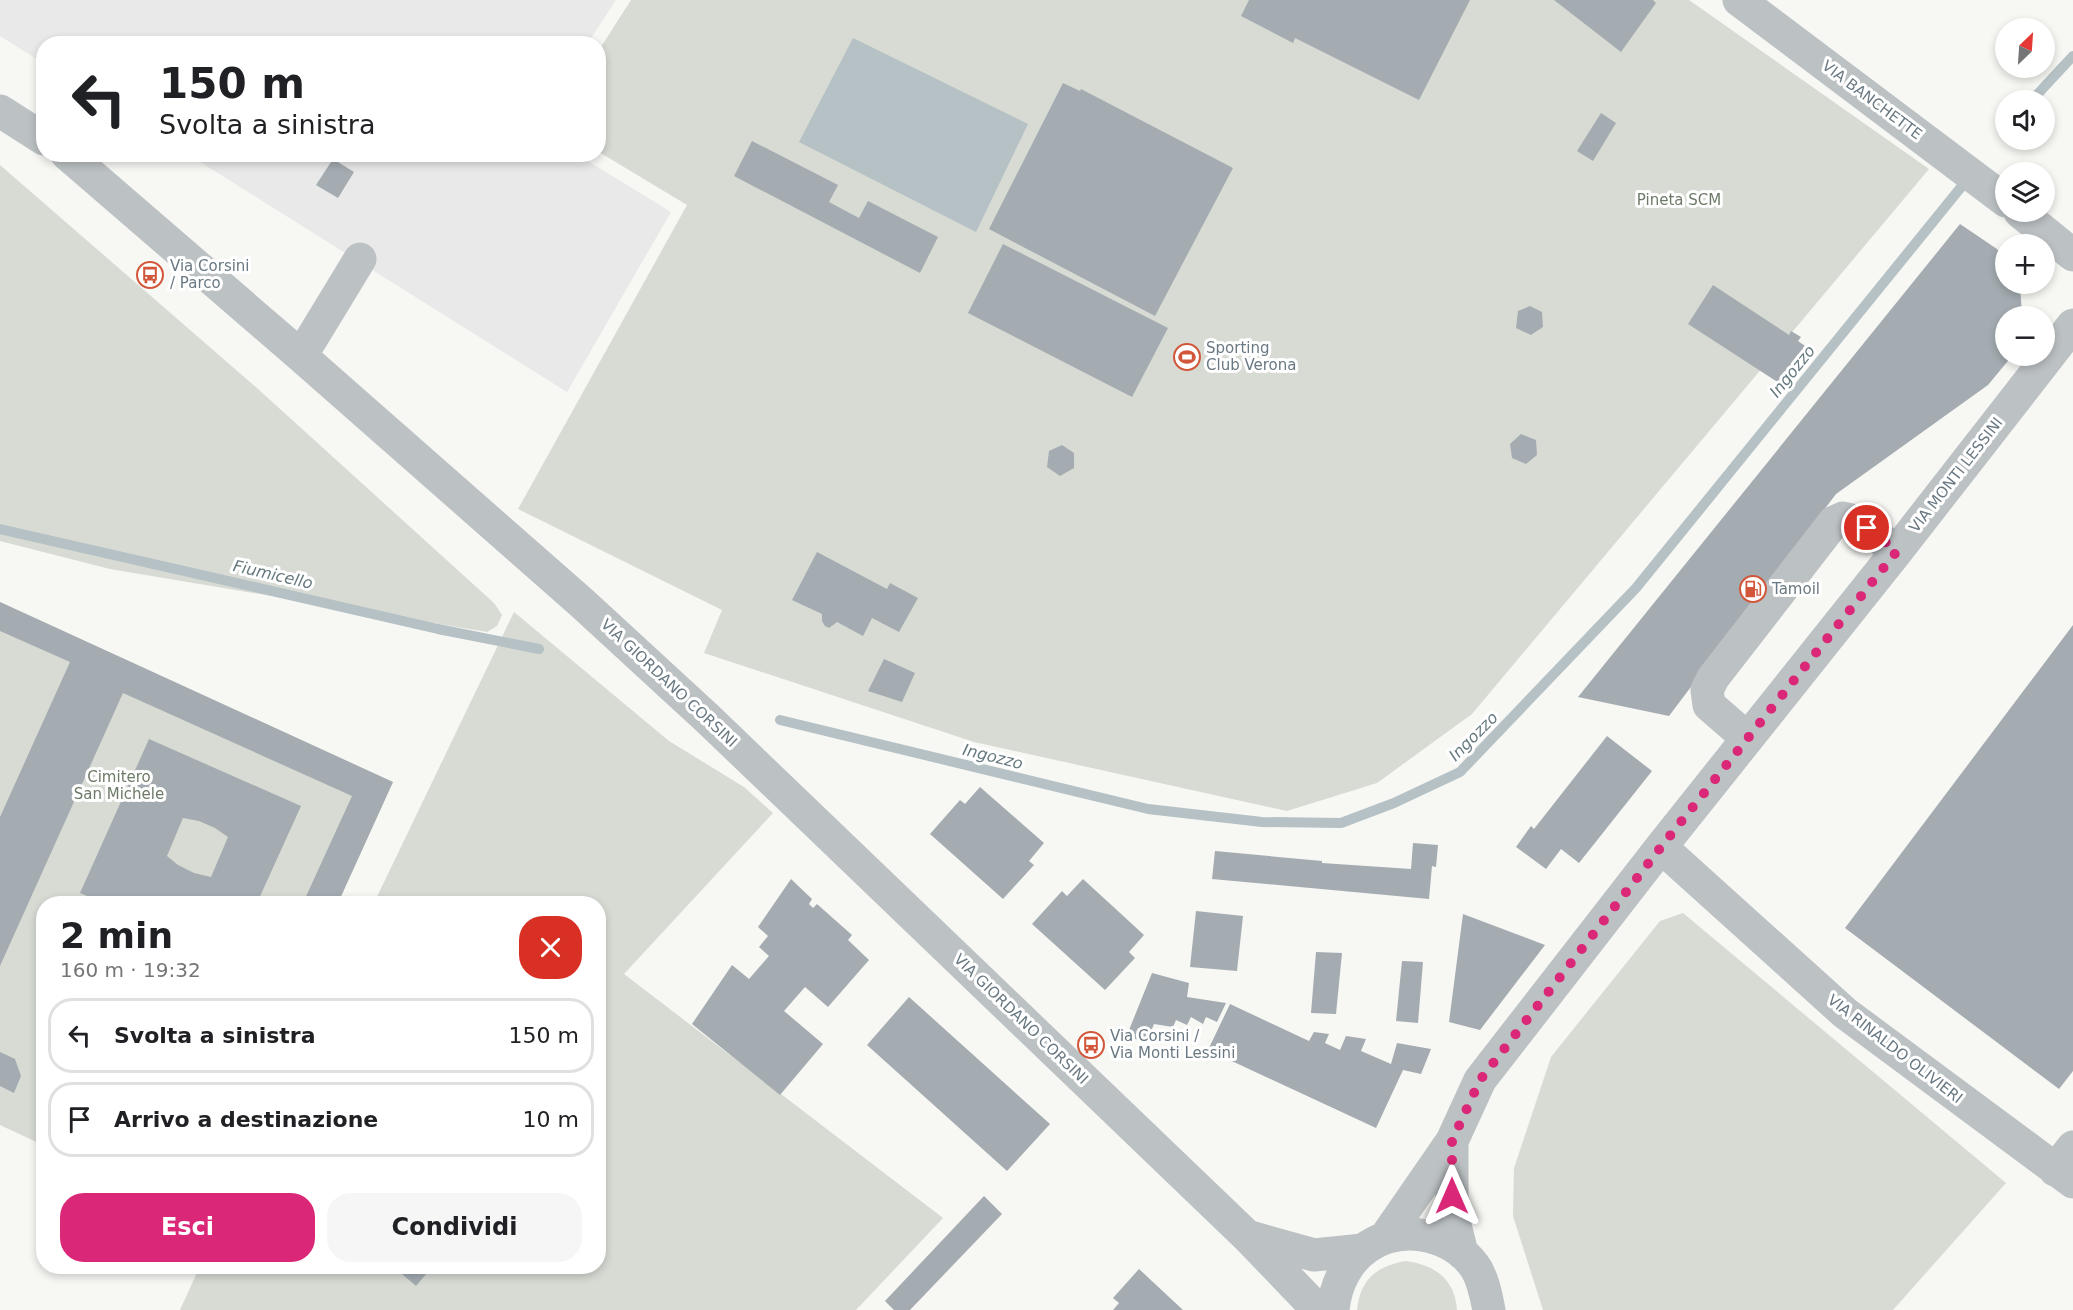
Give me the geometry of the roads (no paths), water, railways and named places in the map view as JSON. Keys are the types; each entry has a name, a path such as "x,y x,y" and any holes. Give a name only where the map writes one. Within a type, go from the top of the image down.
{"street":[{"name":"VIA BANCHETTE","path":"1739,0 1995,193"},
{"path":"0,111 36,134"},
{"name":"VIA GIORDANO CORSINI","path":"76,162 582,603 707,717 1248,1237 1318,1310"},
{"path":"2034,222 2073,255"},
{"path":"2040,222 2073,234"},
{"path":"301,356 360,259"},
{"name":"VIA MONTI LESSINI","path":"1333,1310 1338,1284 1344,1272 1374,1244 1452,1141 1480,1080 2073,325"},
{"path":"1747,738 1709,705 1707,690 1713,678 1834,522 1843,518 1856,521 1897,551"},
{"name":"VIA RINALDO OLIVIERI","path":"1661,847 1845,1013 2067,1166"},
{"name":"VIA MONTI LESSINI","path":"1452,1141 1452,1213 1462,1253"},
{"name":"VIA GIORDANO CORSINI","path":"1248,1237 1314,1255 1374,1244 1405,1233 1425,1235 1445,1241 1462,1253"},
{"path":"1462,1253 1476,1269 1485,1289 1489,1310"}],"waterway":[{"name":"Ingozzo","path":"2041,90 2073,56"},
{"name":"Ingozzo","path":"780,720 1148,809 1262,822 1341,823 1394,803 1460,772 1636,588 1962,186"},
{"name":"Fiumicello","path":"0,529 438,629 539,649"}],"place":[{"name":"Via Corsini / Parco","path":"150,275"},
{"name":"Sporting Club Verona","path":"1187,357"},
{"name":"Tamoil","path":"1753,589"},
{"name":"Via Corsini / Via Monti Lessini","path":"1091,1045"}],"park label":[{"name":"Pineta SCM","path":"1679,200"},
{"name":"Cimitero San Michele","path":"119,786"}]}
